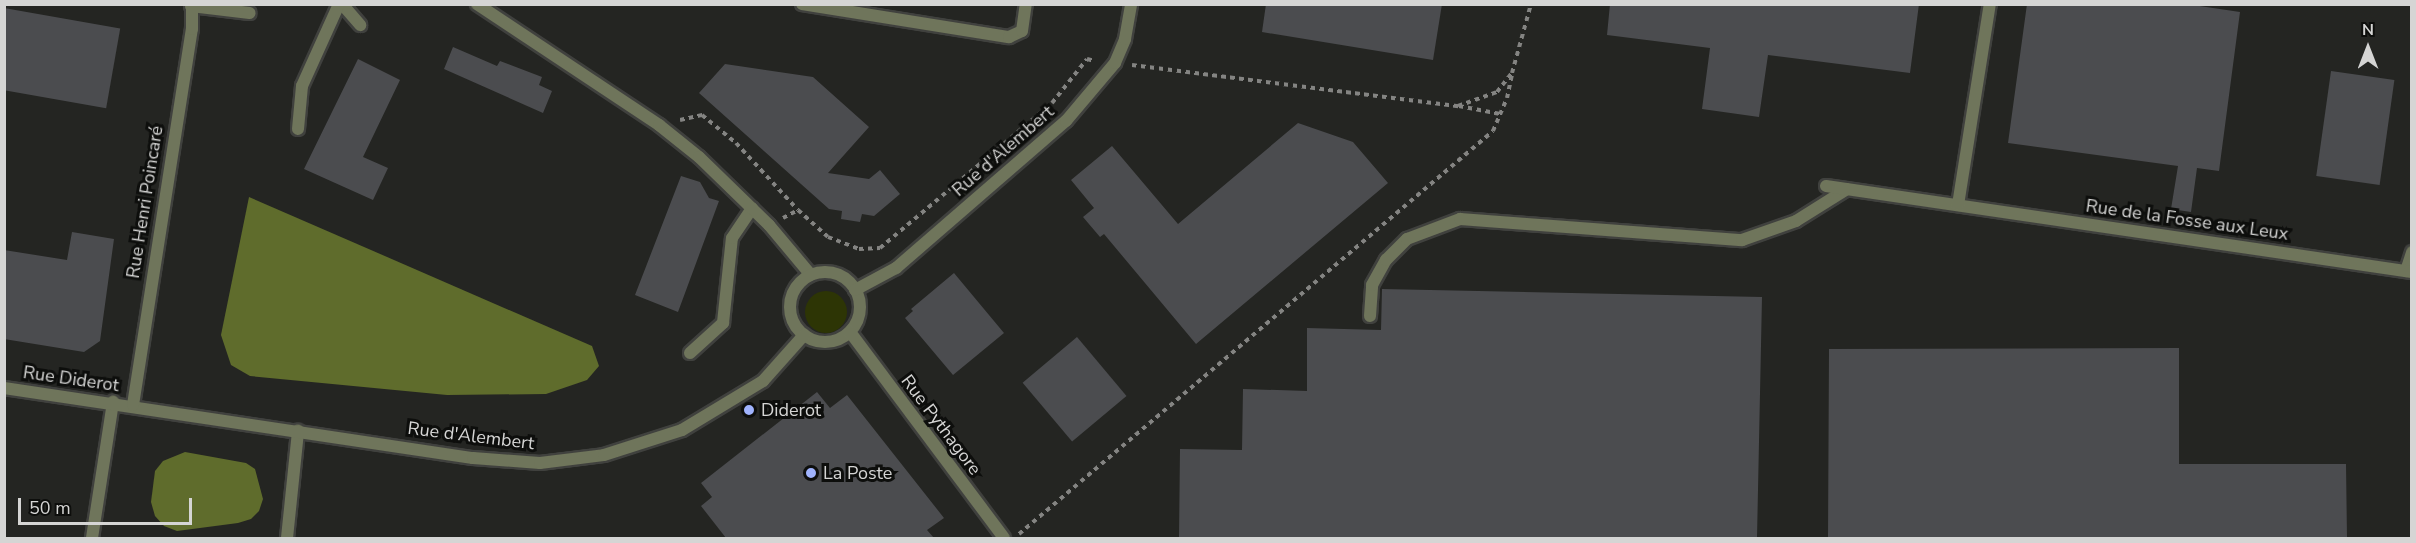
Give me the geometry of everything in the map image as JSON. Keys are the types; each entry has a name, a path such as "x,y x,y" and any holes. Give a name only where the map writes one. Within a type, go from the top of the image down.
{"street":[{"path":"298,129 302,86 341,4 360,26"},
{"path":"477,4 658,125 699,157 769,225 811,275"},
{"path":"802,4 1009,37 1022,31 1026,4"},
{"name":"Rue d'Alembert","path":"855,290 896,268 1058,128 1115,63 1125,39 1131,4"},
{"path":"1958,205 1990,4"},
{"path":"192,5 250,13"},
{"name":"Rue Henri Poincaré","path":"133,405 192,29 192,5"},
{"name":"Rue de la Fosse aux Leux","path":"1826,186 2409,271"},
{"path":"1370,316 1372,285 1386,260 1407,239 1460,219 1742,240 1796,221 1847,189"},
{"path":"690,353 723,323 732,238 752,208"},
{"path":"2409,271 2412,252"},
{"path":"828,272 839,275 855,290 860,312 850,332 832,342 813,340 795,326 789,305 798,284 811,275 828,272"},
{"name":"Rue Pythagore","path":"850,332 1004,538"},
{"name":"Rue d'Alembert","path":"133,405 473,458 540,463 604,454 682,430 764,381 804,335"},
{"name":"Rue Diderot","path":"4,387 133,405"},
{"path":"92,538 113,402"},
{"path":"287,538 298,431"}],"path":[{"path":"1014,538 1493,131 1512,74 1531,4"},
{"path":"658,125 702,115 735,143 798,210 828,237 859,249 880,248 1052,103 1087,60 1458,106 1500,114"},
{"path":"1458,106 1497,92 1512,74"},
{"path":"769,225 798,210"}],"shaded area":[{"path":"249,197 592,346 599,366 587,380 546,394 447,395 250,376 231,365 221,335"},
{"path":"826,291 841,297 847,312 841,327 826,333 811,327 805,312 811,297"},
{"path":"185,452 246,463 255,469 263,499 259,511 251,519 238,523 177,531 164,526 155,516 151,502 155,471 163,461"}],"building":[{"path":"1266,4 1442,4 1433,60 1262,32"},
{"path":"1610,4 1919,4 1910,73 1768,55 1759,117 1702,109 1710,48 1607,35"},
{"path":"2027,4 2186,4 2240,12 2219,171 2197,168 2191,212 2171,209 2178,166 2008,143"},
{"path":"4,8 120,28 106,108 4,90"},
{"path":"453,47 497,66 500,61 542,77 539,85 552,91 543,113 444,69"},
{"path":"358,59 400,80 363,157 388,168 373,200 304,169"},
{"path":"725,64 813,77 869,127 828,173 869,179 880,170 900,194 874,216 862,214 860,222 841,219 842,211 829,209 699,93"},
{"path":"2331,71 2394,80 2380,185 2316,176"},
{"path":"1298,123 1353,142 1388,183 1196,344 1104,234 1100,237 1083,217 1094,208 1071,180 1112,146 1178,224"},
{"path":"681,176 700,182 709,198 719,201 678,312 635,295"},
{"path":"72,232 114,239 100,341 84,352 4,339 4,250 67,260"},
{"path":"954,273 1004,333 953,375 905,318 913,311 911,309"},
{"path":"1382,289 1762,297 1757,538 1179,538 1180,449 1242,450 1243,389 1307,391 1307,328 1381,330"},
{"path":"1077,337 1126,396 1072,442 1023,383"},
{"path":"2179,348 2179,464 2346,464 2347,538 1828,538 1829,349"},
{"name":"La Poste","path":"817,392 830,408 847,395 944,518 927,530 934,538 726,538 701,506 712,497 701,483"}],"place":[{"name":"Diderot","path":"749,410"},
{"name":"La Poste","path":"811,473"}]}
